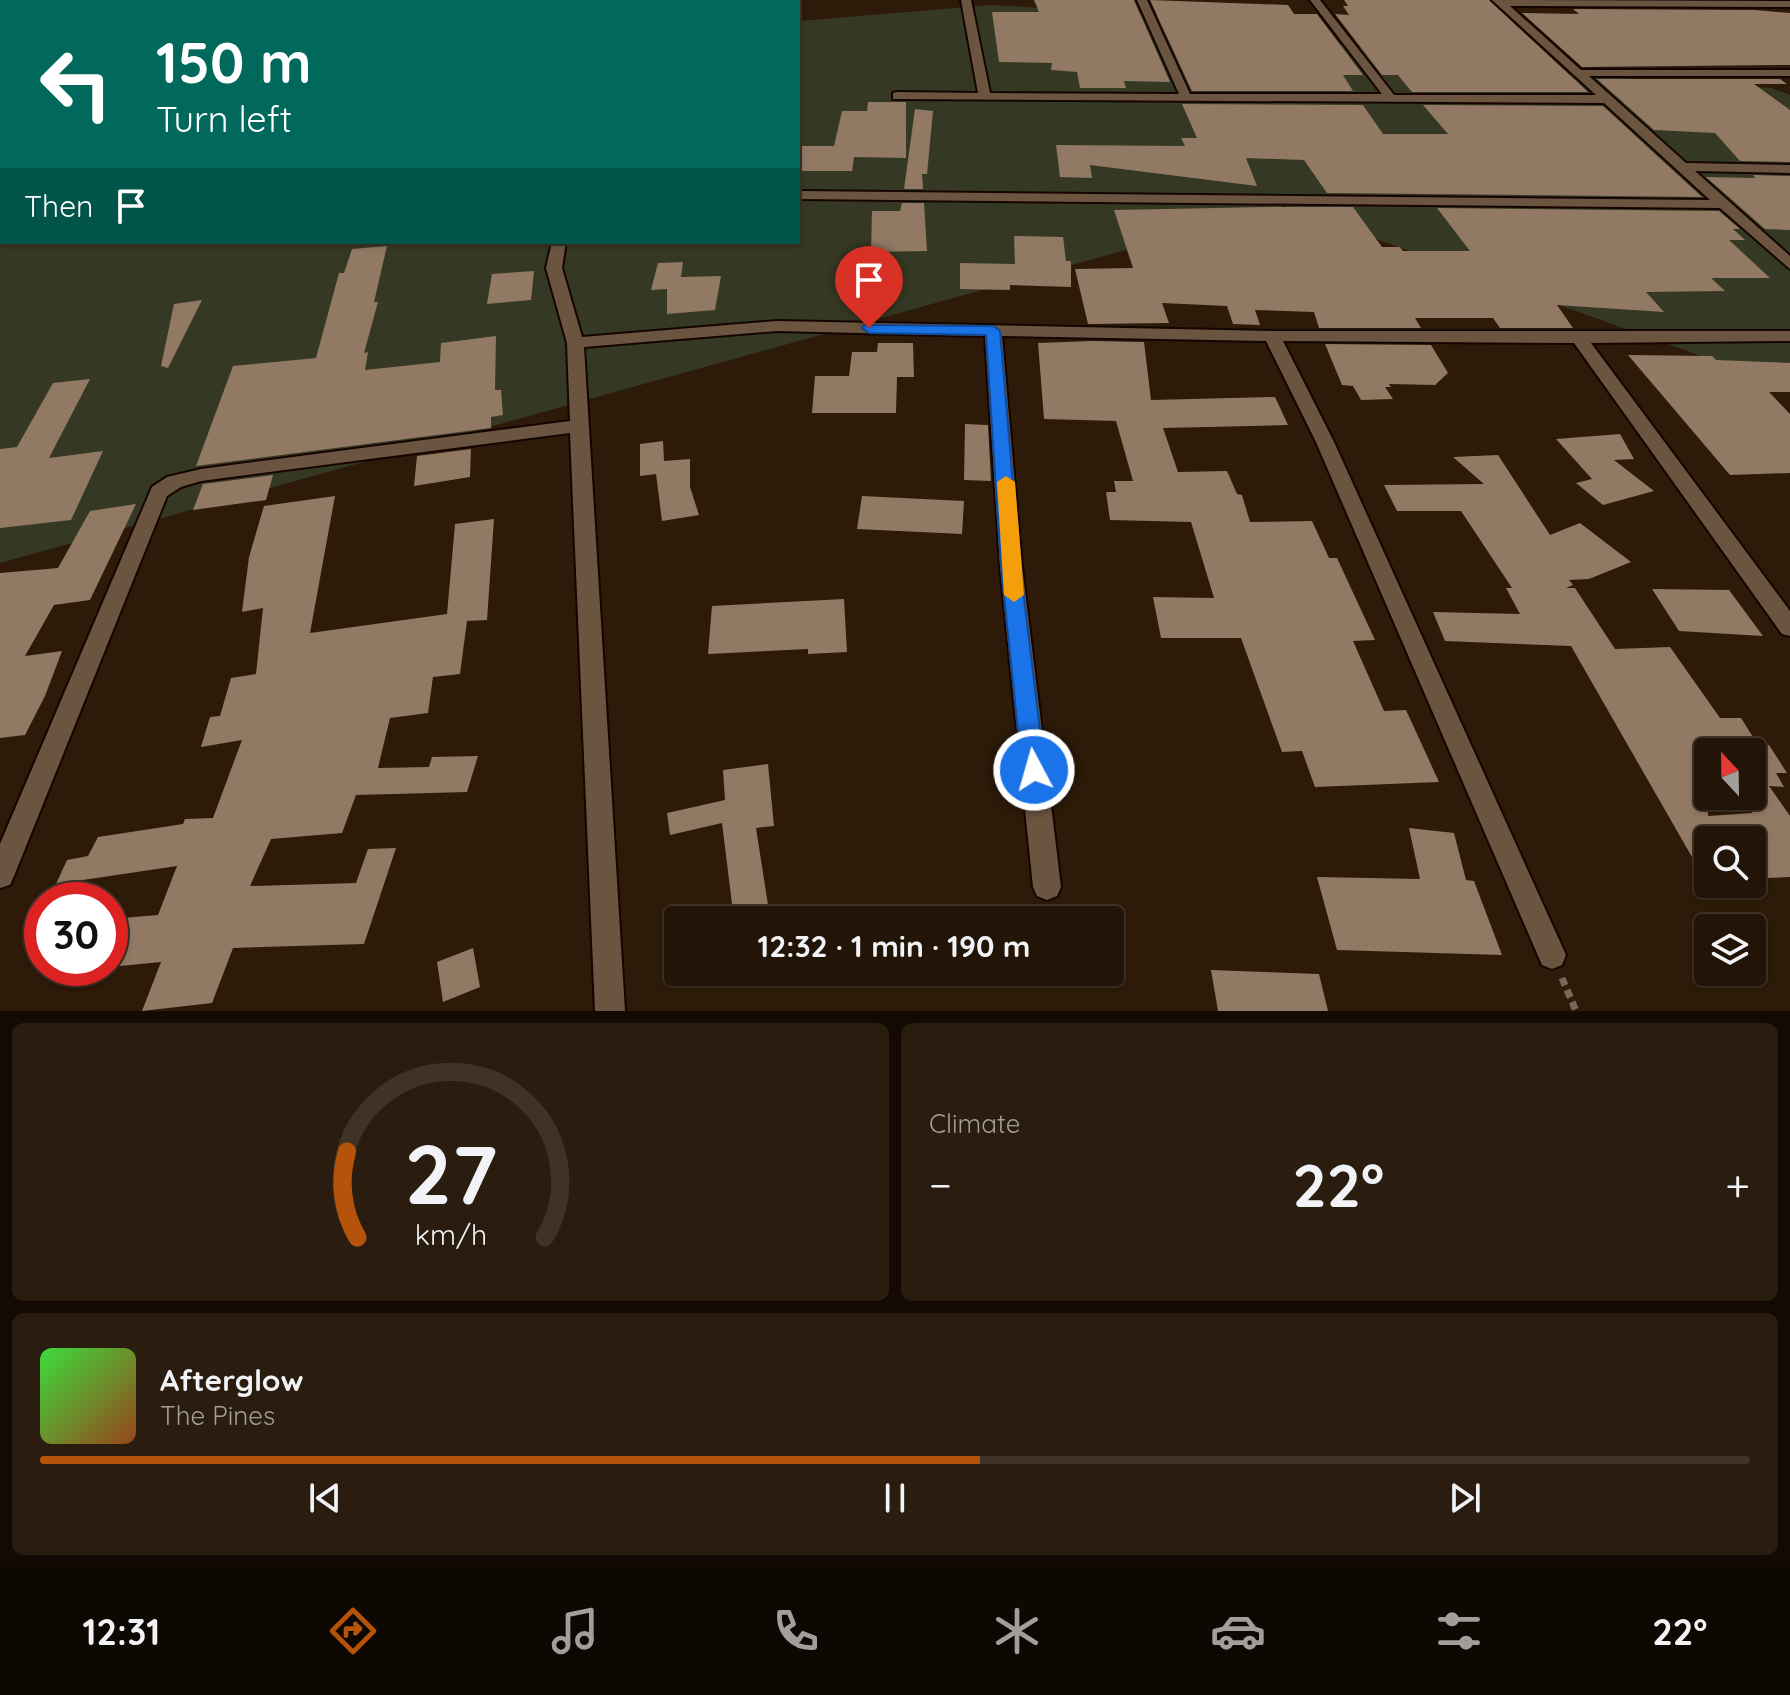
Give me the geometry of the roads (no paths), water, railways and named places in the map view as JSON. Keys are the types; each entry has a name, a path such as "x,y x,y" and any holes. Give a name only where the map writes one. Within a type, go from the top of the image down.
{"street":[{"path":"966,0 984,95"},
{"path":"1142,0 1186,97"},
{"path":"1315,0 1392,100"},
{"path":"1499,1 1790,4"},
{"path":"1499,1 1790,264"},
{"path":"1581,73 1790,73"},
{"path":"897,96 1608,99"},
{"path":"1684,167 1790,169"},
{"path":"800,195 1723,204"},
{"path":"559,244 554,268 575,343 610,1011"},
{"path":"575,343 777,326 1272,336 1790,336"},
{"path":"993,331 1011,566 1047,887"},
{"path":"1272,336 1325,442 1552,955"},
{"path":"1579,338 1790,628"},
{"path":"0,876 159,492 174,482 201,475 579,426"}]}
